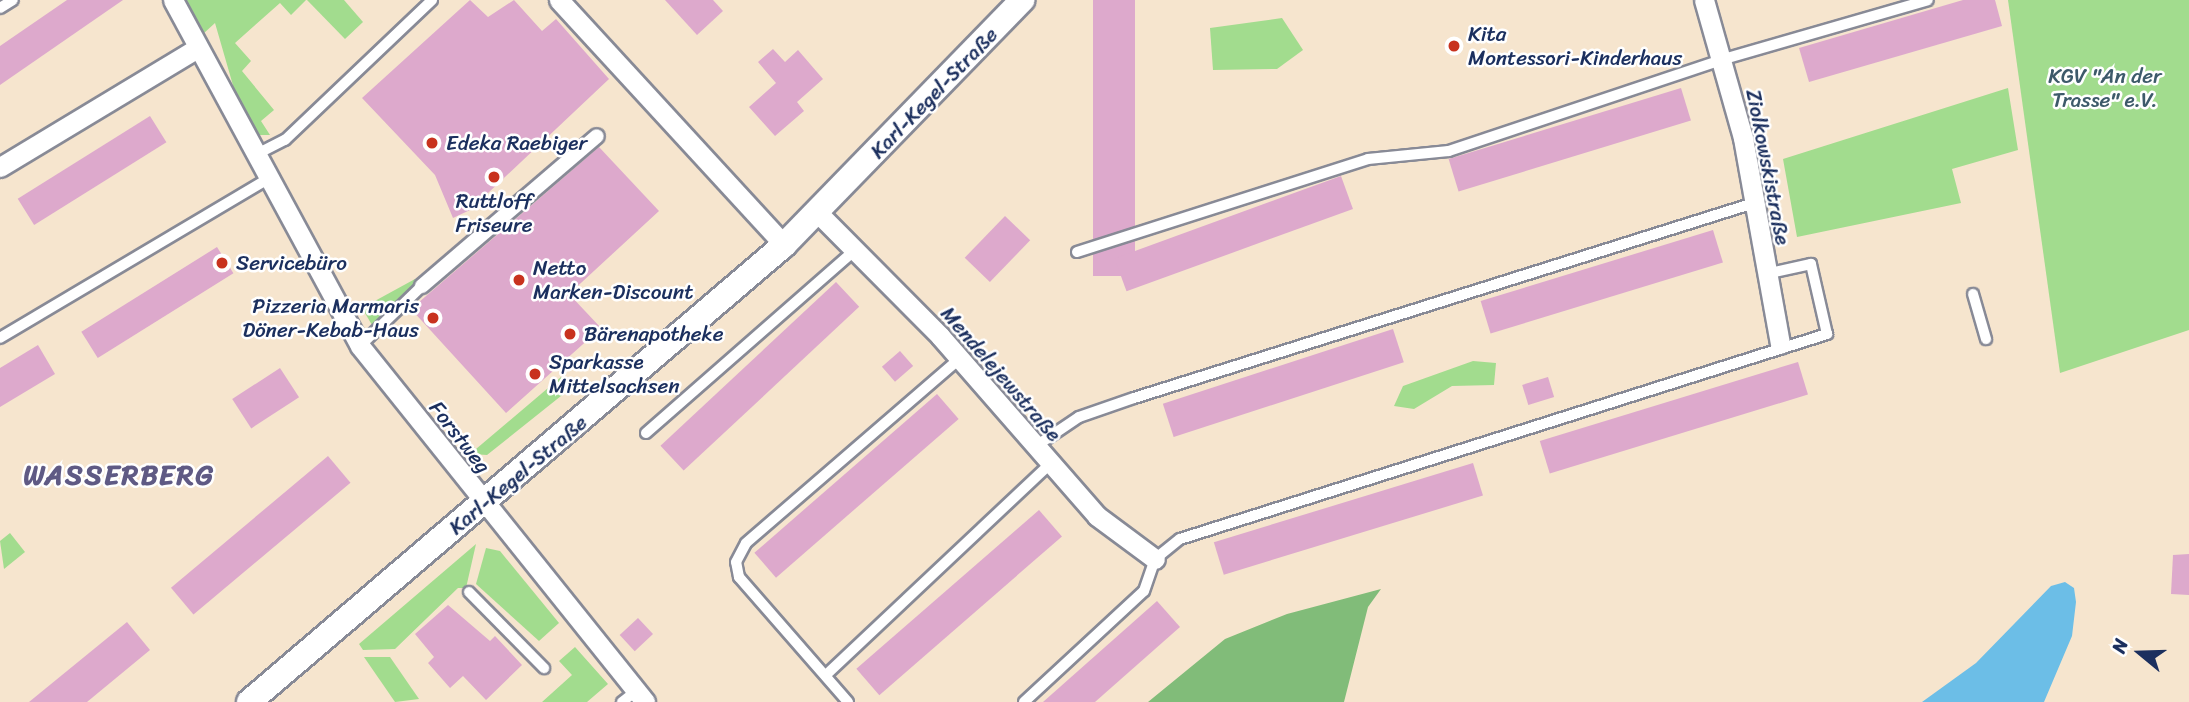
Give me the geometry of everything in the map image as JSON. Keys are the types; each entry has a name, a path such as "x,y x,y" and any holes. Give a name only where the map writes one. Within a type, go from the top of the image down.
{"street":[{"name":"Forstweg","path":"173,0 360,346 634,698"},
{"path":"559,0 785,245"},
{"name":"Karl-Kegel-Straße","path":"249,702 785,245 1023,0"},
{"name":"Ziolkowskistraße","path":"1704,0 1724,59 1780,344"},
{"path":"0,167 197,48"},
{"path":"422,286 597,136"},
{"name":"Mendelejewstraße","path":"817,212 959,359 1097,516 1155,559"}],"lane":[{"path":"0,8 13,0"},
{"path":"255,155 285,140 432,0"},
{"path":"1077,252 1368,159 1449,151 1724,59 1928,0"},
{"path":"0,338 268,179"},
{"path":"1036,446 1079,417 1134,398 1754,203"},
{"path":"646,433 855,250"},
{"path":"1024,702 1144,592 1155,559 1180,539 1772,356 1780,344 1827,334 1811,264 1765,274"},
{"path":"360,346 422,286"},
{"path":"1973,294 1986,339"},
{"path":"848,702 739,577 736,562 746,543 959,359"},
{"path":"826,676 1050,464"},
{"path":"469,592 544,668"}],"green space":[{"path":"184,0 306,0 291,15 280,3 235,43 251,61 242,71 274,110 261,121 270,135 256,135 243,120 215,23 203,34"},
{"path":"307,0 344,0 363,22 345,39"},
{"name":"KGV \"An der Trasse\" e.V.","path":"2008,0 2189,0 2189,330 2060,373"},
{"path":"1282,18 1303,50 1277,69 1213,70 1210,28"},
{"path":"2008,88 2018,150 1952,169 1961,203 1797,237 1783,159"},
{"path":"415,279 417,281 372,325 362,308"},
{"path":"1473,361 1496,363 1494,385 1452,386 1414,409 1394,406 1403,386"},
{"path":"561,377 571,388 487,455 472,454 432,407 476,449"},
{"path":"10,533 25,552 4,569 0,541"},
{"path":"476,544 466,588 458,588 395,649 363,650 359,644"},
{"path":"486,548 500,551 559,623 539,641 476,584"},
{"path":"1381,589 1368,607 1344,702 1148,702 1225,639 1287,614"},
{"path":"575,647 608,684 587,702 542,702 572,675 559,661"},
{"path":"364,657 390,657 419,699 395,702"}],"water":[{"path":"2065,582 2074,588 2076,602 2072,636 2044,702 1922,702 1976,663 2051,586"}],"building":[{"path":"67,0 123,0 0,85 0,46"},
{"path":"470,0 488,17 514,0 542,31 556,19 609,79 470,210 453,218 435,175 362,98"},
{"path":"665,0 713,0 723,11 697,35"},
{"path":"1093,0 1135,0 1135,276 1093,276"},
{"path":"1963,0 1995,0 2002,26 1809,82 1799,48"},
{"path":"773,49 785,62 798,50 823,79 797,102 804,111 775,136 749,107 776,83 758,62"},
{"path":"1681,88 1691,121 1459,192 1449,159"},
{"path":"150,116 166,142 34,225 18,199"},
{"path":"599,147 659,211 569,294 601,328 506,413 411,309"},
{"path":"1341,176 1353,209 1127,291 1115,258"},
{"path":"1005,216 1030,240 990,282 965,258"},
{"path":"1713,230 1723,263 1491,334 1481,301"},
{"path":"217,247 233,273 98,358 81,332"},
{"path":"836,282 859,307 684,471 660,446"},
{"path":"1393,329 1404,362 1174,437 1163,404"},
{"path":"38,345 55,374 0,407 0,368"},
{"path":"900,351 913,366 895,382 882,367"},
{"path":"1798,362 1808,395 1550,473 1540,441"},
{"path":"280,368 299,397 251,428 232,399"},
{"path":"1548,377 1554,397 1528,405 1522,385"},
{"path":"937,394 959,419 776,578 754,553"},
{"path":"328,456 350,483 193,615 171,588"},
{"path":"1473,463 1483,496 1224,575 1214,542"},
{"path":"1039,510 1062,536 879,695 856,669"},
{"path":"2189,554 2189,595 2171,594 2173,555"},
{"path":"1157,601 1180,627 1095,702 1043,702"},
{"path":"448,605 490,641 495,636 522,665 486,700 463,676 450,688 428,663 434,657 415,634"},
{"path":"638,618 653,634 635,651 620,635"},
{"path":"127,622 150,650 87,702 29,702"}],"place":[{"name":"Kita Montessori-Kinderhaus","path":"1454,46"},
{"name":"Edeka Raebiger","path":"432,143"},
{"name":"Ruttloff Friseure","path":"494,177"},
{"name":"Servicebüro","path":"222,263"},
{"name":"Netto Marken-Discount","path":"519,280"},
{"name":"Pizzeria Marmaris Döner-Kebab-Haus","path":"433,318"},
{"name":"Bärenapotheke","path":"570,334"},
{"name":"Sparkasse Mittelsachsen","path":"535,374"}],"district":[{"name":"WASSERBERG","path":"119,475"}]}
